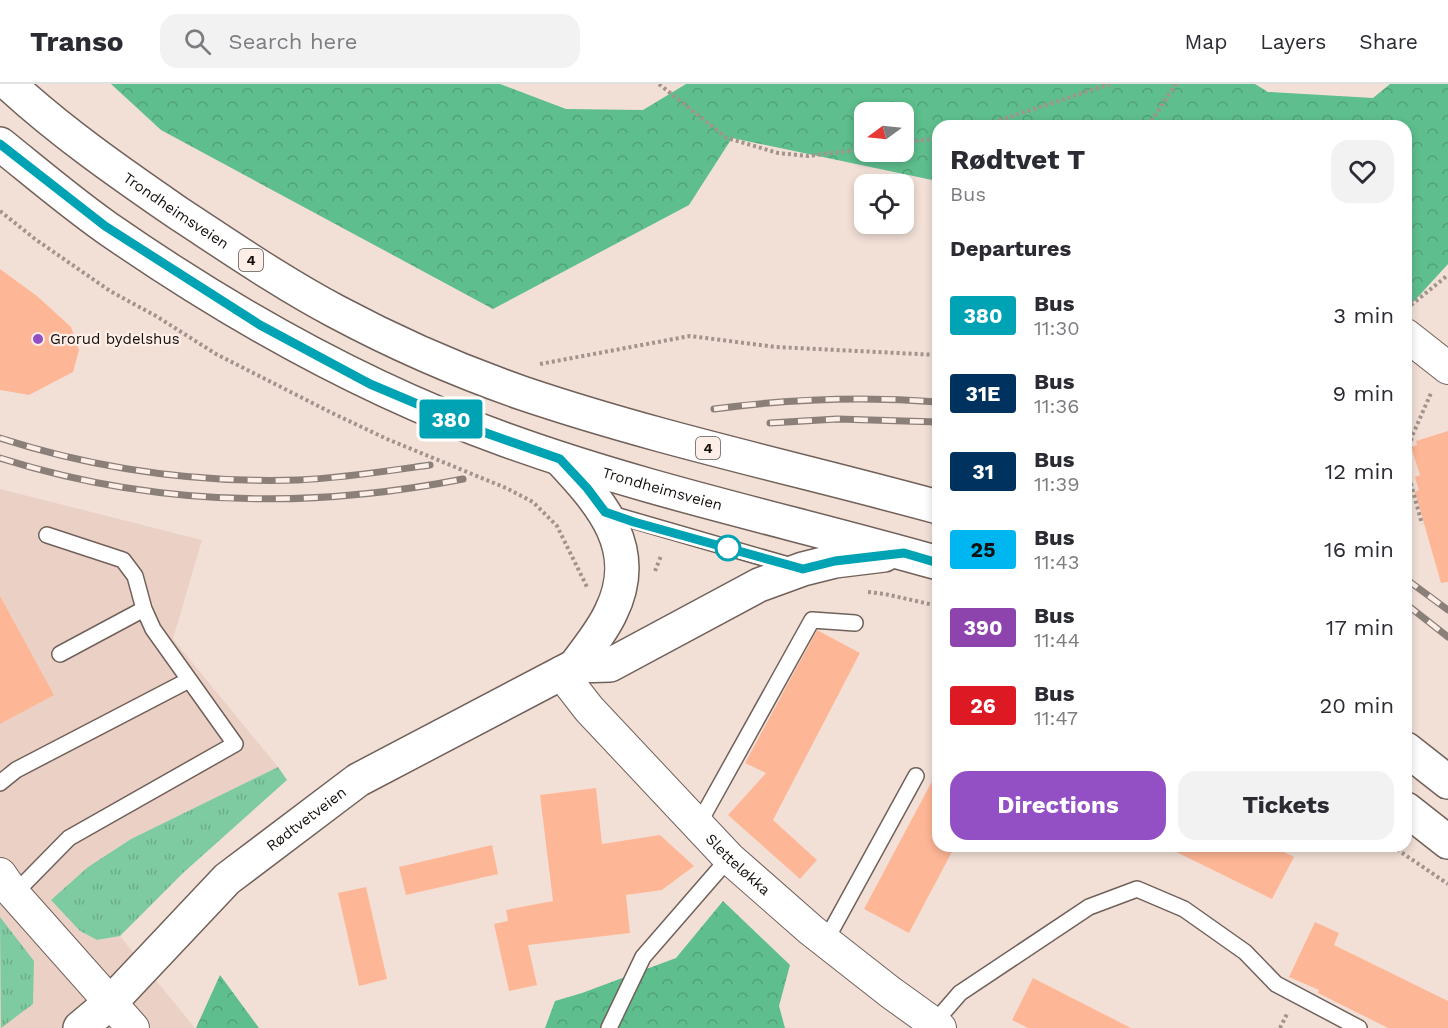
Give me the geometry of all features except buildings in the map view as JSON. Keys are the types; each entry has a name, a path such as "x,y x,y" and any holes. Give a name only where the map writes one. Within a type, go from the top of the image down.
{"main road":[{"name":"Trondheimsveien","path":"9,84 73,137 203,230 278,278 337,312 392,339 510,388 574,410 720,451 932,505"},
{"name":"Trondheimsveien","path":"0,144 105,226 260,325 370,384 473,428 560,459 709,503 932,561"},
{"path":"560,459 587,488 605,512 623,555 620,592 610,614 568,670"},
{"path":"568,670 610,665 759,585 803,569 845,560 904,553"},
{"name":"Rødtvetveien","path":"80,1028 111,1002 227,879 358,780 568,670"},
{"path":"1412,754 1448,782"},
{"path":"1412,814 1448,842"}],"street":[{"path":"1412,340 1446,367"},
{"name":"Sletteløkka","path":"568,670 589,709 729,858 825,942 937,1025"},
{"path":"7,884 133,1028"}],"lane":[{"path":"605,512 803,569"},
{"path":"7,884 69,838 235,744 153,629 144,609 135,576 123,560 47,535"},
{"path":"60,654 144,609"},
{"path":"698,825 812,620 855,622"},
{"path":"0,783 16,770 189,680"},
{"path":"825,942 916,776"},
{"path":"609,1028 643,957 729,858"},
{"path":"937,1025 960,993 1089,907 1137,889 1184,909 1245,952 1276,984 1359,1028"}],"path":[{"path":"659,84 727,138 778,153 798,155 854,150"},
{"path":"1000,120 1110,84"},
{"path":"1152,120 1176,84"},
{"path":"914,141 932,139"},
{"path":"0,211 35,239 110,291 156,316 216,354 387,439 507,488 533,502 556,526 589,592"},
{"path":"1412,305 1448,275"},
{"path":"530,366 690,336 776,347 932,355"},
{"path":"1412,437 1446,367"},
{"path":"1412,488 1422,524"},
{"path":"1401,852 1448,884"}],"shaded area":[{"path":"0,489 202,540 173,639 278,767 131,839 88,867 51,900 80,931 97,940 120,936 195,1028 0,1028"}],"green space":[{"path":"111,84 500,84 566,109 643,110 686,84 1255,84 1268,92 1373,98 1390,84 1448,84 1448,264 1412,303 1412,120 932,120 932,180 914,176 914,174 904,174 732,138 689,205 493,309 161,130"},
{"path":"278,767 287,780 183,873 120,936 97,940 80,931 51,900 88,867 131,839"},
{"path":"723,901 790,965 779,1006 785,1028 545,1028 555,1001 676,958"},
{"path":"0,917 34,961 33,1004 1,1028"},
{"path":"220,975 259,1028 196,1028"}],"railway":[{"path":"714,409 826,400 881,399 932,402"},
{"path":"770,423 837,419 932,422"},
{"path":"0,438 110,466 222,479 315,479 430,465"},
{"path":"0,458 57,474 115,486 172,494 230,498 288,499 346,496 463,479"},
{"path":"1412,583 1448,610"},
{"path":"1412,609 1448,637"}],"bus line":[{"name":"380","path":"0,144 105,226 172,271 260,325 370,384 486,433 560,459 587,488 605,512 803,569 835,561 904,553 932,561"}],"place":[{"name":"Grorud bydelshus","path":"38,339"}]}
